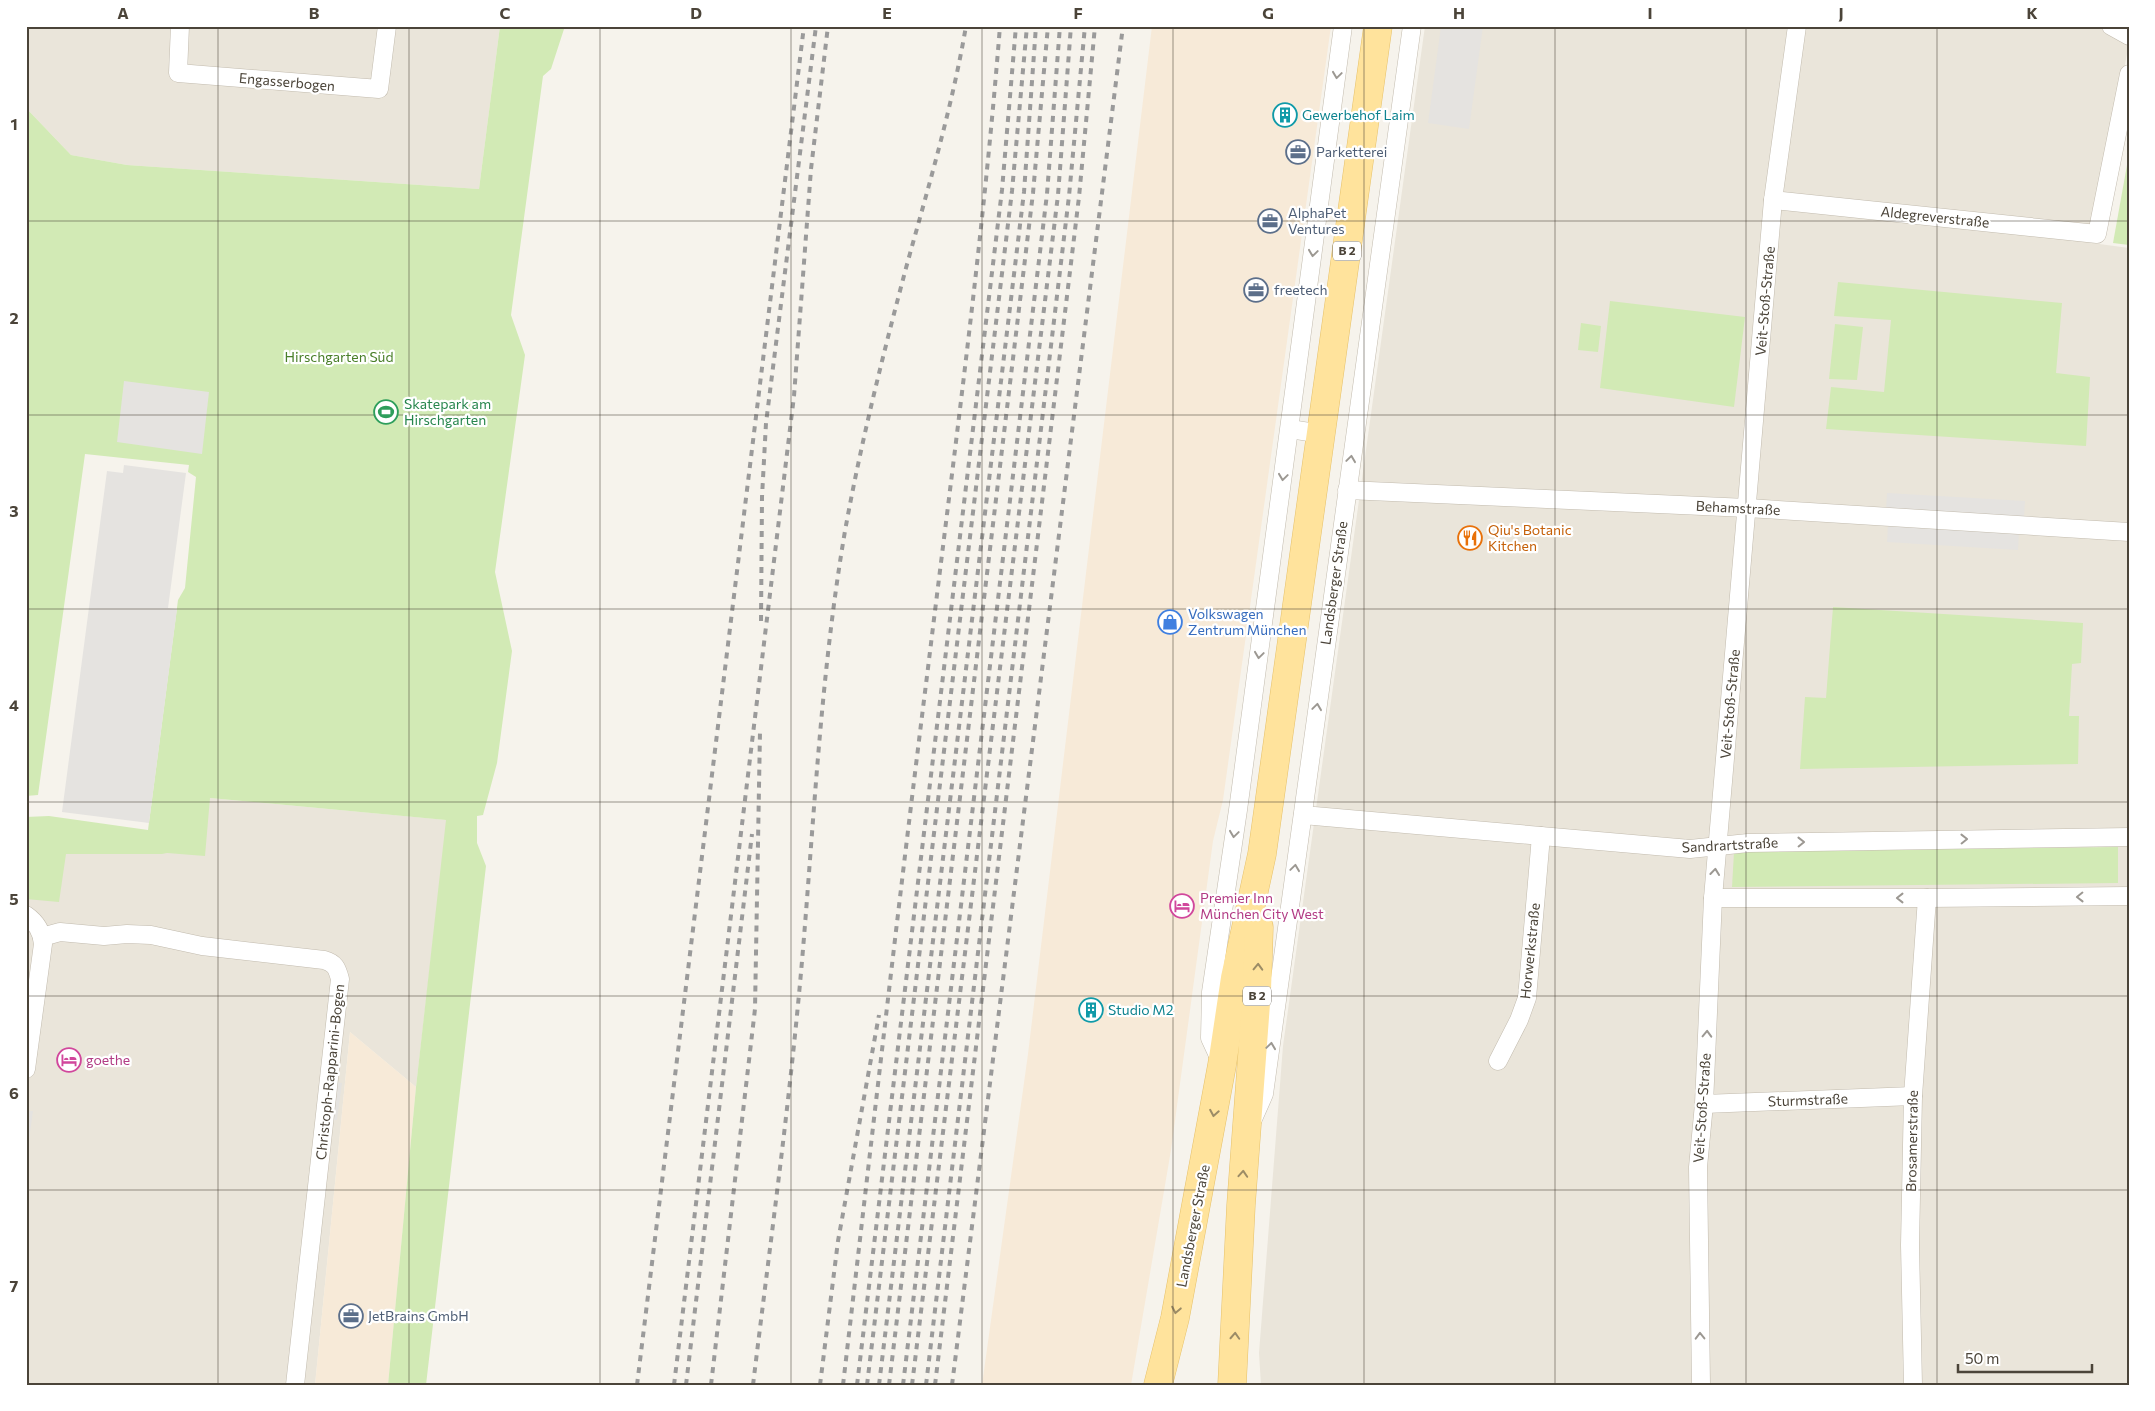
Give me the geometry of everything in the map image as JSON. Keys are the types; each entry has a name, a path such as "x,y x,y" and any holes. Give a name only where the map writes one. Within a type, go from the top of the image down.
{"main road":[{"name":"Landsberger Straße","path":"1158,1385 1175,1318 1222,1065 1235,978 1262,854 1378,26"},
{"name":"Landsberger Straße","path":"1232,1385 1245,1138 1257,990 1262,854"}],"street":[{"name":"Engasserbogen","path":"180,26 178,73 379,89 387,26"},
{"path":"1222,1065 1210,1038 1211,992 1238,810 1343,26"},
{"name":"Landsberger Straße","path":"1245,1138 1264,1094 1412,26"},
{"name":"Veit-Stoß-Straße","path":"1701,1385 1698,1168 1704,1104 1713,898 1773,200 1797,26"},
{"path":"2111,26 2129,36"},
{"name":"Aldegreverstraße","path":"1773,200 2096,234 2129,74"},
{"path":"1290,429 1322,434"},
{"name":"Behamstraße","path":"1347,490 1747,508 2129,532"},
{"path":"1238,810 1268,813"},
{"name":"Sandrartstraße","path":"1303,815 1690,849 1748,843 2129,837"},
{"name":"Horwerkstraße","path":"1498,1060 1519,1020 1527,998 1541,836"},
{"path":"1713,898 2129,896"},
{"name":"Brosamerstraße","path":"1912,1385 1910,1245 1913,1096 1927,898"},
{"path":"26,916 37,926 42,937 26,1069"},
{"name":"Christoph-Rapparini-Bogen","path":"42,937 60,932 104,936 127,934 151,935 202,946 324,960 332,962 338,968 340,979 295,1385"},
{"name":"Sturmstraße","path":"1704,1104 1913,1096"}],"shaded area":[{"path":"26,26 500,26 479,189 127,165 71,155 26,108"},
{"path":"1152,26 1331,26 1223,800 1213,841 1171,1150 1131,1385 982,1385 1028,1054"},
{"path":"1425,26 2129,26 2129,43 2092,243 2129,248 2129,1385 1261,1385 1259,1353 1283,1046"},
{"path":"1441,26 1483,26 1469,129 1428,123"},
{"path":"124,381 209,392 202,454 117,442"},
{"path":"124,465 186,473 168,608 177,609 149,823 62,812 107,471 123,473"},
{"path":"1887,493 2025,501 2024,517 1886,509"},
{"path":"1888,525 2019,533 2018,550 1887,542"},
{"path":"210,798 447,820 416,1087 350,1032 315,1385 26,1385 26,843 152,851"},
{"path":"350,1032 416,1087 388,1385 315,1385"},
{"path":"336,1082 342,1083 337,1120 332,1120"},
{"path":"28,1111 33,1111 26,1162 26,1120"}],"green space":[{"name":"Hirschgarten Süd","path":"500,26 565,26 551,69 543,76 511,315 525,355 495,572 512,651 497,763 483,815 477,816 477,843 486,866 426,1385 388,1385 416,1087 446,820 210,798 205,856 167,853 66,854 59,902 26,899 26,817 49,816 148,830 178,600 185,588 196,477 188,472 189,465 85,454 38,795 26,796 26,108 71,155 127,165 479,189"},
{"path":"2129,154 2129,245 2113,243"},
{"path":"1838,282 2062,303 2056,373 2090,377 2086,446 1826,429 1831,387 1884,392 1891,320 1834,316"},
{"path":"1610,301 1745,317 1734,407 1600,388"},
{"path":"1581,323 1601,326 1598,352 1578,350"},
{"path":"1835,324 1863,327 1857,380 1829,379"},
{"path":"1833,607 2083,623 2081,663 2072,664 2069,716 2079,716 2078,764 1800,769 1805,697 1826,698"},
{"path":"2118,847 2118,883 1732,887 1734,852"}],"railway":[{"path":"637,1385 804,26"},
{"path":"761,621 762,497 766,423 816,26"},
{"path":"674,1385 794,396 811,169 828,26"},
{"path":"753,1385 794,1049 825,683 837,582 845,531 873,399 897,301 947,118 966,26"},
{"path":"843,1385 967,347 985,187 1000,26"},
{"path":"857,1385 1002,190 1016,26"},
{"path":"867,1385 1012,191 1027,26"},
{"path":"879,1385 1024,192 1036,26"},
{"path":"889,1385 1033,193 1048,26"},
{"path":"903,1385 1047,194 1060,26"},
{"path":"912,1385 1058,195 1071,26"},
{"path":"926,1385 1069,196 1085,26"},
{"path":"935,1385 1079,197 1095,26"},
{"path":"952,1385 1123,26"},
{"path":"711,1385 755,1009 760,731"},
{"path":"686,1385 752,834"},
{"path":"820,1385 838,1241 879,1015"}],"place":[{"name":"Gewerbehof Laim","path":"1285,115"},
{"name":"Parketterei","path":"1298,152"},
{"name":"AlphaPet Ventures","path":"1270,221"},
{"name":"freetech","path":"1256,290"},
{"name":"Skatepark am Hirschgarten","path":"386,412"},
{"name":"Qiu's Botanic Kitchen","path":"1470,538"},
{"name":"Volkswagen Zentrum München","path":"1170,622"},
{"name":"Premier Inn München City West","path":"1182,906"},
{"name":"Studio M2","path":"1091,1010"},
{"name":"goethe","path":"69,1060"},
{"name":"JetBrains GmbH","path":"351,1316"}]}
